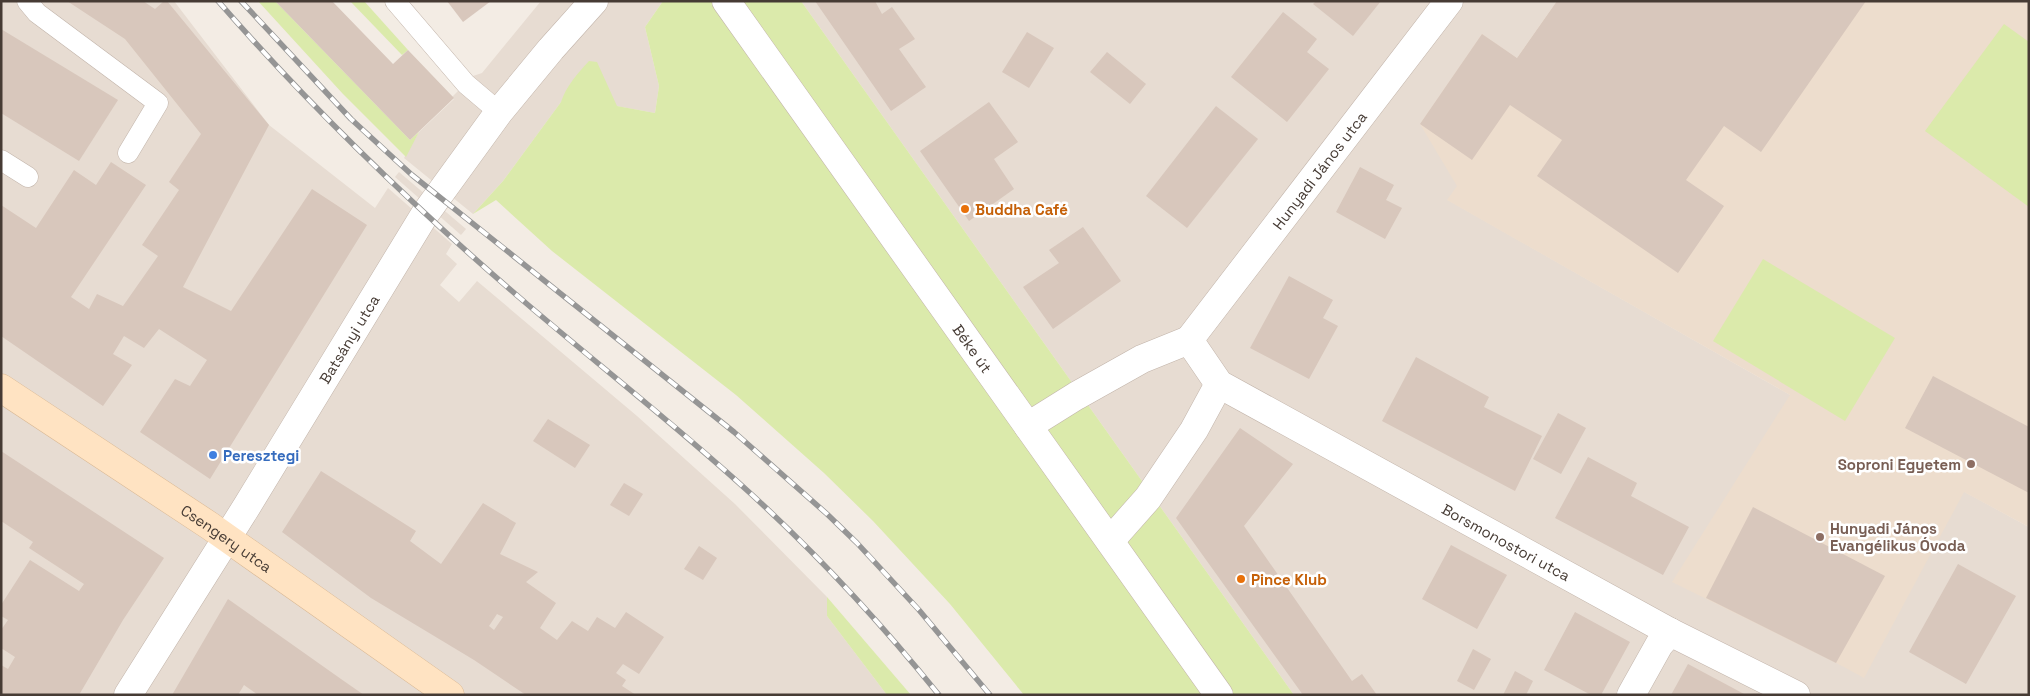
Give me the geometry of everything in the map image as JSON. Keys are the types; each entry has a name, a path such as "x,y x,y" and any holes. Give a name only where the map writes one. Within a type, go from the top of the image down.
{"main road":[{"name":"Csengery utca","path":"1,388 195,516 450,695"}],"street":[{"name":"Batsányi utca","path":"128,695 227,539 425,214 499,112 594,1"},
{"name":"Béke út","path":"726,1 1220,695"},
{"name":"Hunyadi János utca","path":"1189,340 1448,1"},
{"path":"1028,426 1076,396 1142,359 1189,340 1219,384 1194,430 1148,498 1110,541"},
{"name":"Borsmonostori utca","path":"1219,384 1670,632 1796,695"},
{"path":"1631,695 1659,645 1670,632"}],"lane":[{"path":"27,1 37,13 158,103 128,153"},
{"path":"395,1 466,84 499,112"},
{"path":"1,160 28,177"}],"shaded area":[{"path":"1,1 174,1 269,125 375,208 388,188 452,244 446,254 457,264 440,285 459,302 477,281 637,416 735,504 827,597 827,616 887,695 1,695"},
{"path":"541,1 663,1 645,27 659,86 655,113 616,106 598,68 589,64 503,181 473,214 404,158 419,132 454,99 452,97 473,76 482,73"},
{"path":"801,1 1557,1 1517,58 1482,35 1458,186 1448,200 1862,436 2029,527 2029,695 1294,695"},
{"path":"1557,1 2029,1 2029,527 1964,492 1864,678 1672,582 1790,395 1447,200 1457,186 1420,124 1482,34 1517,58"},
{"path":"399,172 466,229 461,235 395,177"}],"green space":[{"path":"258,1 275,1 410,140 419,132 406,157 343,94"},
{"path":"350,1 364,1 408,50 402,55"},
{"path":"663,1 801,1 1294,695 1024,695 950,604 873,521 824,473 736,395 552,251 496,200 473,214 503,181 561,102 573,80 589,61 597,62 617,106 655,113 659,86 645,27"},
{"path":"2004,24 2029,42 2029,207 1925,131"},
{"path":"1763,259 1895,338 1845,421 1713,341"},
{"path":"827,597 911,695 887,695 827,616"}],"building":[{"path":"67,1 143,1 155,9 164,1 167,1 269,125 183,287 231,311 312,189 367,225 210,479 140,432 175,379 190,386 207,360 159,329 144,348 124,336 113,354 132,365 103,406 1,336 1,205 36,228 74,170 96,185 111,162 146,185 71,297 89,309 97,294 123,306 158,256 142,245 179,190 169,182 201,134 125,39"},
{"path":"275,1 332,1 393,64 408,50 454,98 410,140"},
{"path":"447,1 491,1 463,22"},
{"path":"815,1 875,1 882,14 892,7 915,39 899,49 926,87 891,111"},
{"path":"1316,1 1381,1 1353,36 1313,4"},
{"path":"1557,1 1866,1 1761,152 1724,126 1686,180 1724,206 1678,273 1537,176 1562,140 1510,105 1472,160 1420,124 1482,34 1517,58"},
{"path":"1283,12 1317,39 1307,52 1329,69 1287,122 1231,77"},
{"path":"1,29 118,100 79,161 1,113"},
{"path":"1027,32 1054,48 1029,88 1002,72"},
{"path":"1107,52 1146,84 1130,104 1090,72"},
{"path":"989,102 1018,142 994,159 1014,189 969,221 920,151"},
{"path":"1216,106 1258,139 1187,228 1146,196"},
{"path":"1360,167 1394,185 1386,200 1402,208 1385,239 1336,212"},
{"path":"1083,227 1121,281 1053,329 1023,287 1059,263 1049,250"},
{"path":"1289,276 1333,300 1323,318 1338,326 1309,379 1250,348"},
{"path":"1416,357 1489,397 1484,407 1542,436 1515,491 1382,421"},
{"path":"1933,376 2029,427 2029,493 1905,428"},
{"path":"1558,413 1586,428 1561,474 1533,459"},
{"path":"548,419 590,445 575,468 533,441"},
{"path":"1240,428 1293,464 1244,526 1352,681 1362,674 1377,695 1303,695 1176,518"},
{"path":"1,451 164,558 123,620 79,695 1,695 1,665 8,669 15,657 1,648 1,630 8,620 1,616 1,605 30,560 79,591 84,584 29,548 33,542 1,521"},
{"path":"1588,457 1637,483 1631,496 1689,527 1663,575 1555,518"},
{"path":"321,471 416,531 410,541 441,564 483,503 516,523 500,554 538,572 526,582 556,603 540,628 557,640 572,621 588,631 597,617 615,628 626,612 664,637 639,674 623,664 616,673 626,680 622,686 636,695 526,695 474,660 371,598 282,532","holes":["497,614 503,617 494,630 489,626"]},
{"path":"624,483 643,494 629,516 610,505"},
{"path":"1753,507 1885,576 1836,663 1706,598"},
{"path":"1451,545 1507,575 1477,629 1422,599"},
{"path":"699,546 717,558 703,580 684,569"},
{"path":"1958,564 2016,596 1966,684 1909,652"},
{"path":"228,599 364,695 258,695 244,685 238,695 172,695"},
{"path":"1575,612 1630,642 1601,695 1591,695 1544,670"},
{"path":"1473,649 1491,659 1474,690 1457,681"},
{"path":"1688,664 1746,695 1671,695"},
{"path":"1515,671 1533,681 1526,695 1503,695"}],"railway":[{"path":"218,1 291,81 406,196 527,304 695,444 800,541 895,642 939,695"},
{"path":"241,1 351,119 412,175 734,432 827,514 857,543 919,610 990,695"}],"place":[{"name":"Buddha Café","path":"965,209"},
{"name":"Peresztegi","path":"213,455"},
{"name":"Soproni Egyetem","path":"1971,464"},
{"name":"Hunyadi János Evangélikus Óvoda","path":"1820,537"},
{"name":"Pince Klub","path":"1241,579"}]}
